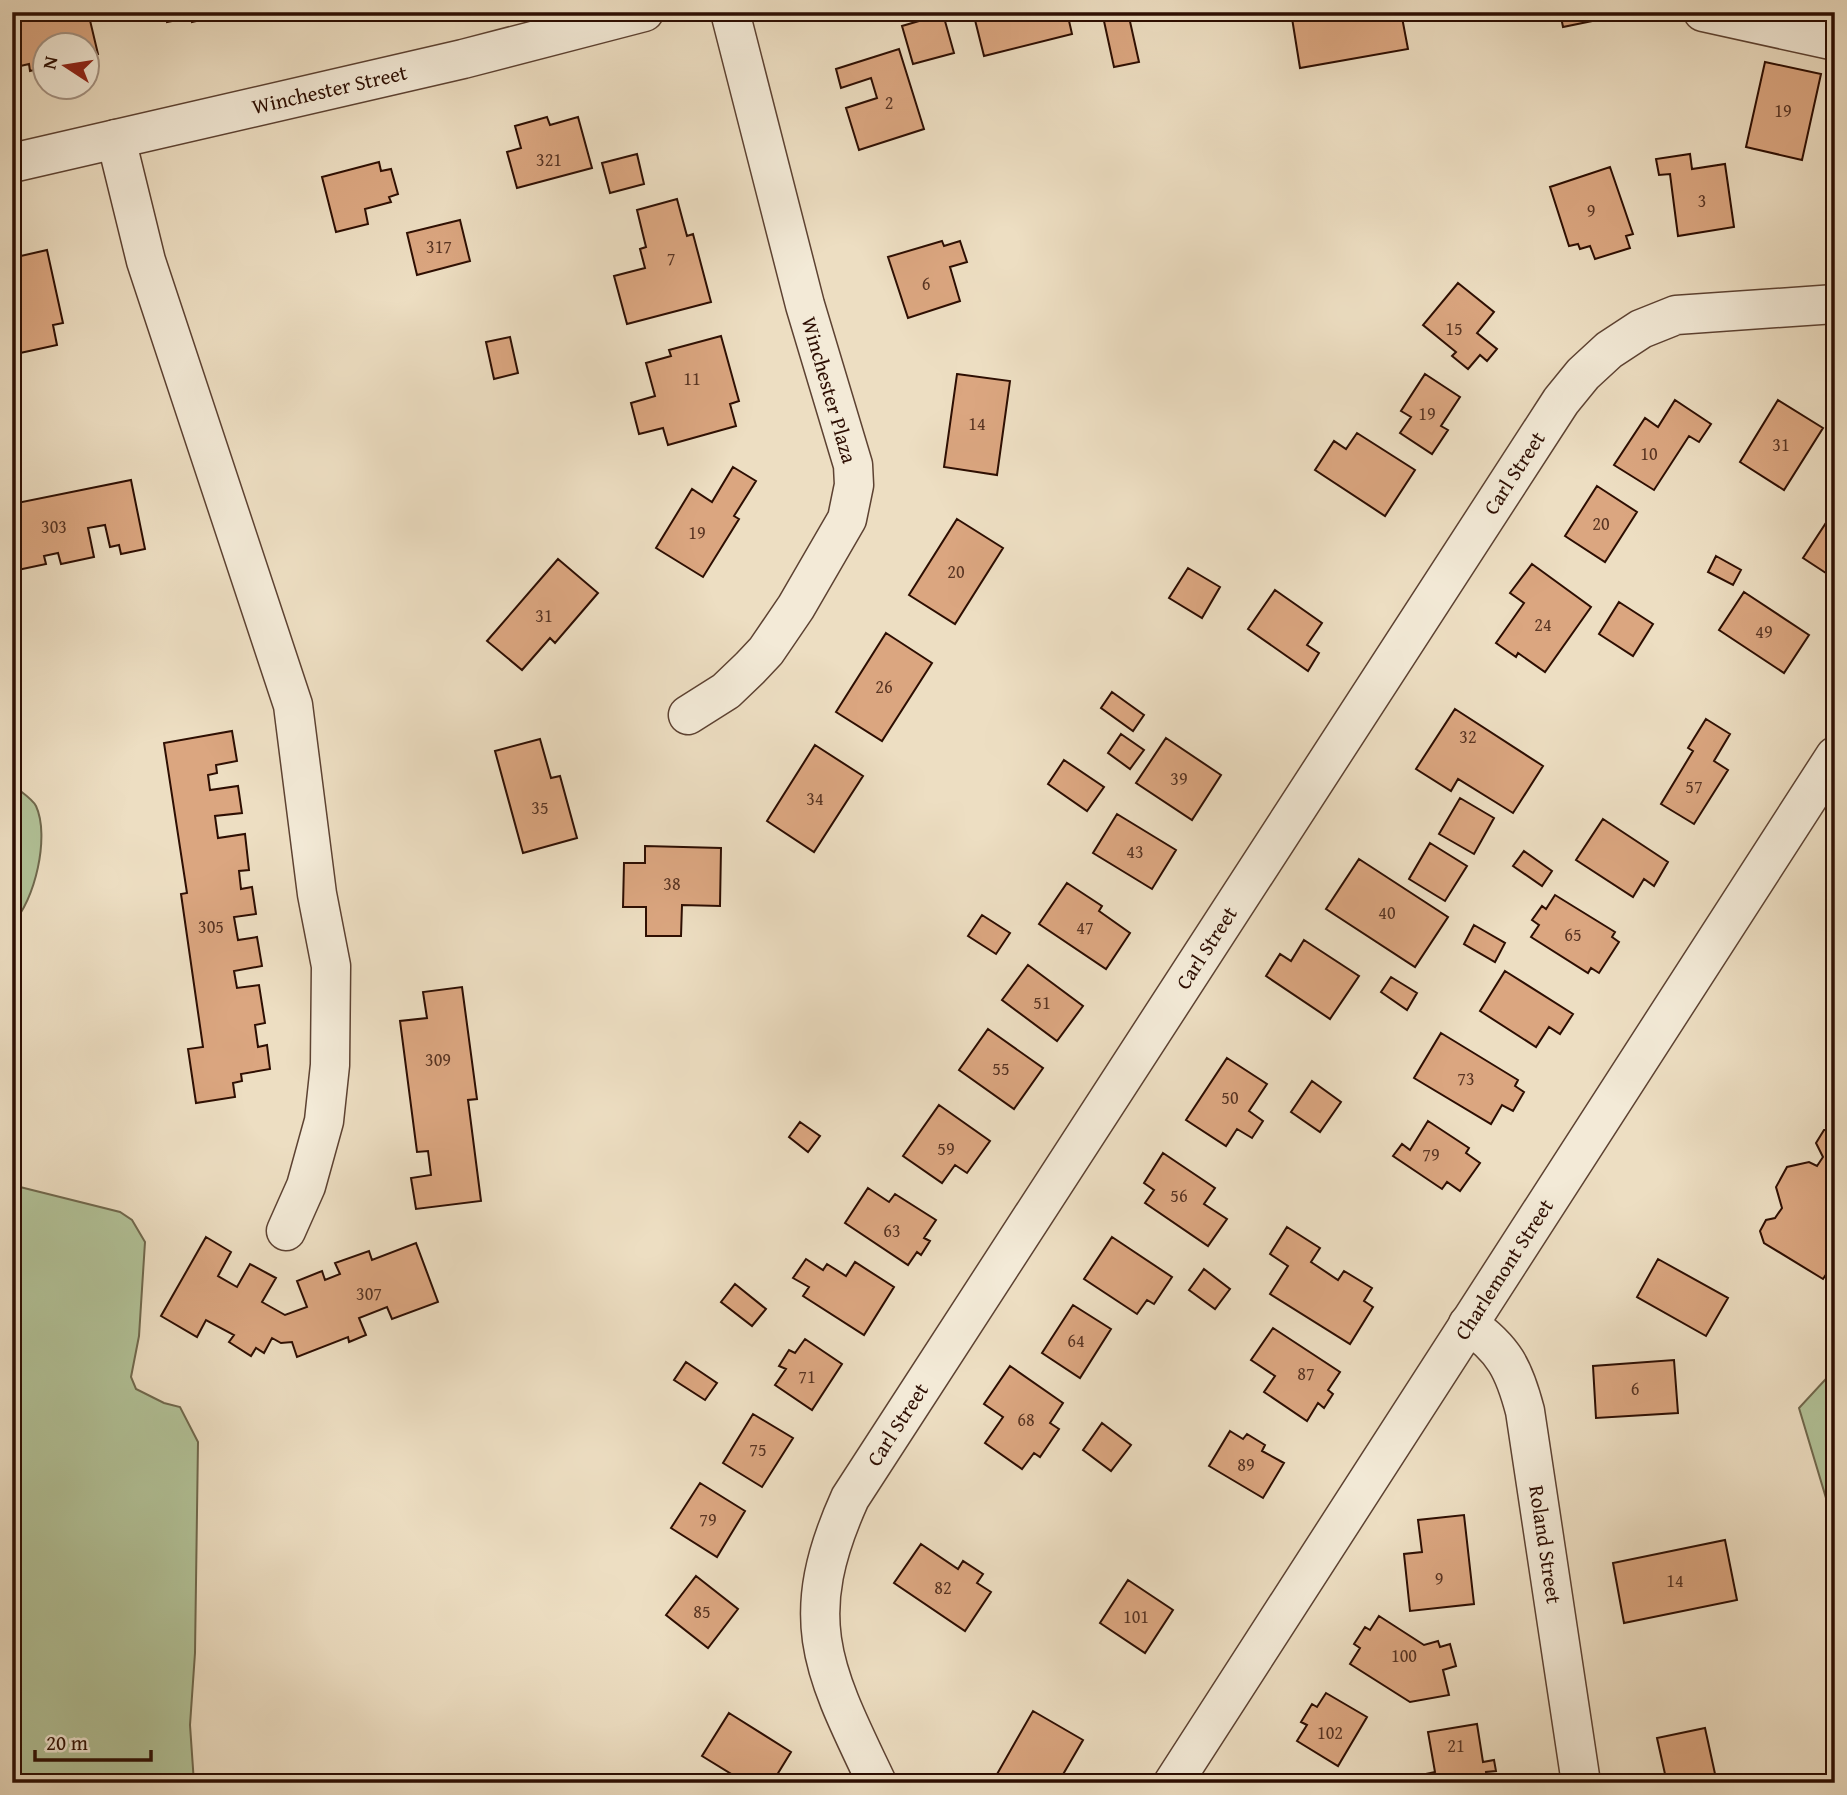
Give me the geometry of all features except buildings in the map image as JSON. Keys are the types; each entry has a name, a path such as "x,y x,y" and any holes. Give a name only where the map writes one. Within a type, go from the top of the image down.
{"street":[{"name":"Winchester Street","path":"12,163 489,53 644,12"},
{"name":"Winchester Plaza","path":"688,716 726,691 766,651 845,525 854,485 851,458 804,305 730,12"},
{"path":"1703,12 1835,41"},
{"path":"116,139 146,261 293,705 317,894 331,966 330,1065 324,1121 306,1186 286,1231"},
{"name":"Carl Street","path":"877,1783 828,1677 820,1640 824,1569 834,1534 857,1486 1561,401 1583,373 1609,350 1641,329 1676,315 1835,304"},
{"name":"Charlemont Street","path":"1173,1783 1835,756"},
{"name":"Roland Street","path":"1468,1324 1488,1338 1507,1358 1525,1411 1581,1783"}],"green space":[{"path":"12,784 36,806 40,819 41,850 27,900 12,924"},
{"path":"12,1185 120,1212 132,1220 145,1242 139,1336 131,1377 136,1389 164,1403 180,1407 198,1442 195,1653 190,1725 194,1783 12,1783"},
{"path":"1835,1369 1835,1528 1799,1408"}]}
